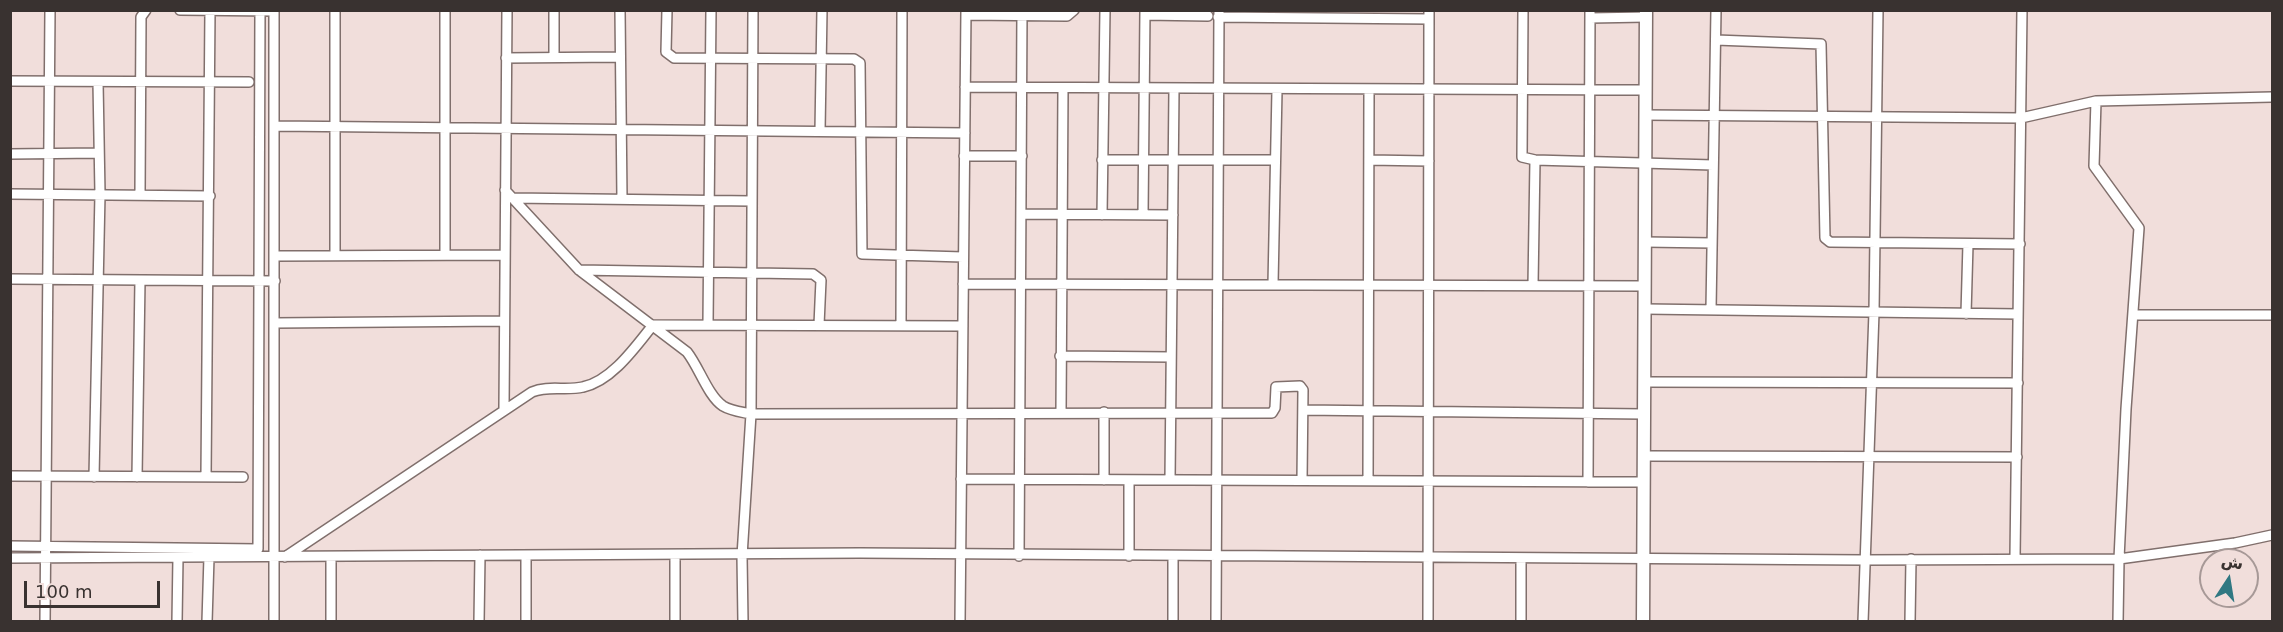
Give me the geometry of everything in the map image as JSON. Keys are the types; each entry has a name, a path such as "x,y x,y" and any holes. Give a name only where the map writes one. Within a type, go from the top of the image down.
{"street":[{"path":"45,621 50,10"},
{"path":"140,194 141,17 146,10"},
{"path":"180,10 274,11 275,323 279,558 274,621"},
{"path":"335,255 336,10"},
{"path":"445,10 445,255"},
{"path":"504,408 507,10"},
{"path":"554,10 554,57"},
{"path":"620,10 622,199"},
{"path":"667,10 668,56 674,58 821,58 855,59 860,63 861,251 866,255 963,257"},
{"path":"708,324 711,10"},
{"path":"742,621 742,556 751,414 753,10"},
{"path":"820,132 822,10"},
{"path":"900,326 902,10"},
{"path":"960,621 966,13 1067,16 1074,10"},
{"path":"1102,215 1105,10"},
{"path":"1522,10 1521,154 1525,159 1713,165"},
{"path":"1711,309 1716,10"},
{"path":"1863,621 1874,312 1878,10"},
{"path":"2015,558 2022,10"},
{"path":"206,477 210,11"},
{"path":"10,546 258,549 260,11"},
{"path":"1019,556 1022,13"},
{"path":"1143,215 1146,13 1208,16"},
{"path":"1216,621 1218,14 1429,15 1428,621"},
{"path":"1588,482 1587,286 1590,14 1646,14 1643,621"},
{"path":"1716,40 1821,44 1823,235 1830,242 2020,244"},
{"path":"506,58 620,57"},
{"path":"10,81 249,82"},
{"path":"94,477 100,194 98,82"},
{"path":"965,87 1369,91 1646,90"},
{"path":"1061,412 1063,88"},
{"path":"1170,480 1174,89"},
{"path":"1273,284 1276,90"},
{"path":"1368,481 1369,91"},
{"path":"1645,115 2021,118 2096,100 2272,96"},
{"path":"2096,100 2094,166 2139,228 2118,559 2118,621"},
{"path":"275,126 965,133"},
{"path":"10,154 99,153"},
{"path":"964,156 1022,156"},
{"path":"1102,160 1275,160"},
{"path":"1369,160 1429,161"},
{"path":"1533,285 1535,160"},
{"path":"505,190 579,270 687,352 699,368 712,395 723,406 751,414 1272,413 1275,408 1276,390 1279,386 1302,387 1302,480"},
{"path":"10,194 210,196"},
{"path":"512,198 751,201"},
{"path":"1022,214 1173,215"},
{"path":"1645,242 1712,243"},
{"path":"1966,314 1968,244"},
{"path":"275,256 504,255"},
{"path":"579,270 813,273 821,280 819,325"},
{"path":"10,279 275,281"},
{"path":"137,477 140,280"},
{"path":"963,284 1645,286"},
{"path":"1645,309 2018,314"},
{"path":"2134,315 2272,315"},
{"path":"275,323 504,321"},
{"path":"279,558 421,468 504,408 543,389 590,385 609,372 653,325 963,326"},
{"path":"1060,356 1171,357"},
{"path":"1644,382 2018,383"},
{"path":"1303,410 1643,414"},
{"path":"1104,412 1104,480"},
{"path":"1644,456 2017,457"},
{"path":"10,476 243,477"},
{"path":"961,479 1644,482"},
{"path":"1129,480 1129,556"},
{"path":"10,558 860,554 1864,560 2118,559 2235,543 2272,535"},
{"path":"479,621 480,555"},
{"path":"526,555 526,621"},
{"path":"675,556 675,621"},
{"path":"1173,556 1173,621"},
{"path":"177,621 178,557"},
{"path":"207,621 209,557"},
{"path":"331,557 331,621"},
{"path":"1521,558 1521,621"},
{"path":"1910,621 1911,559"}]}
